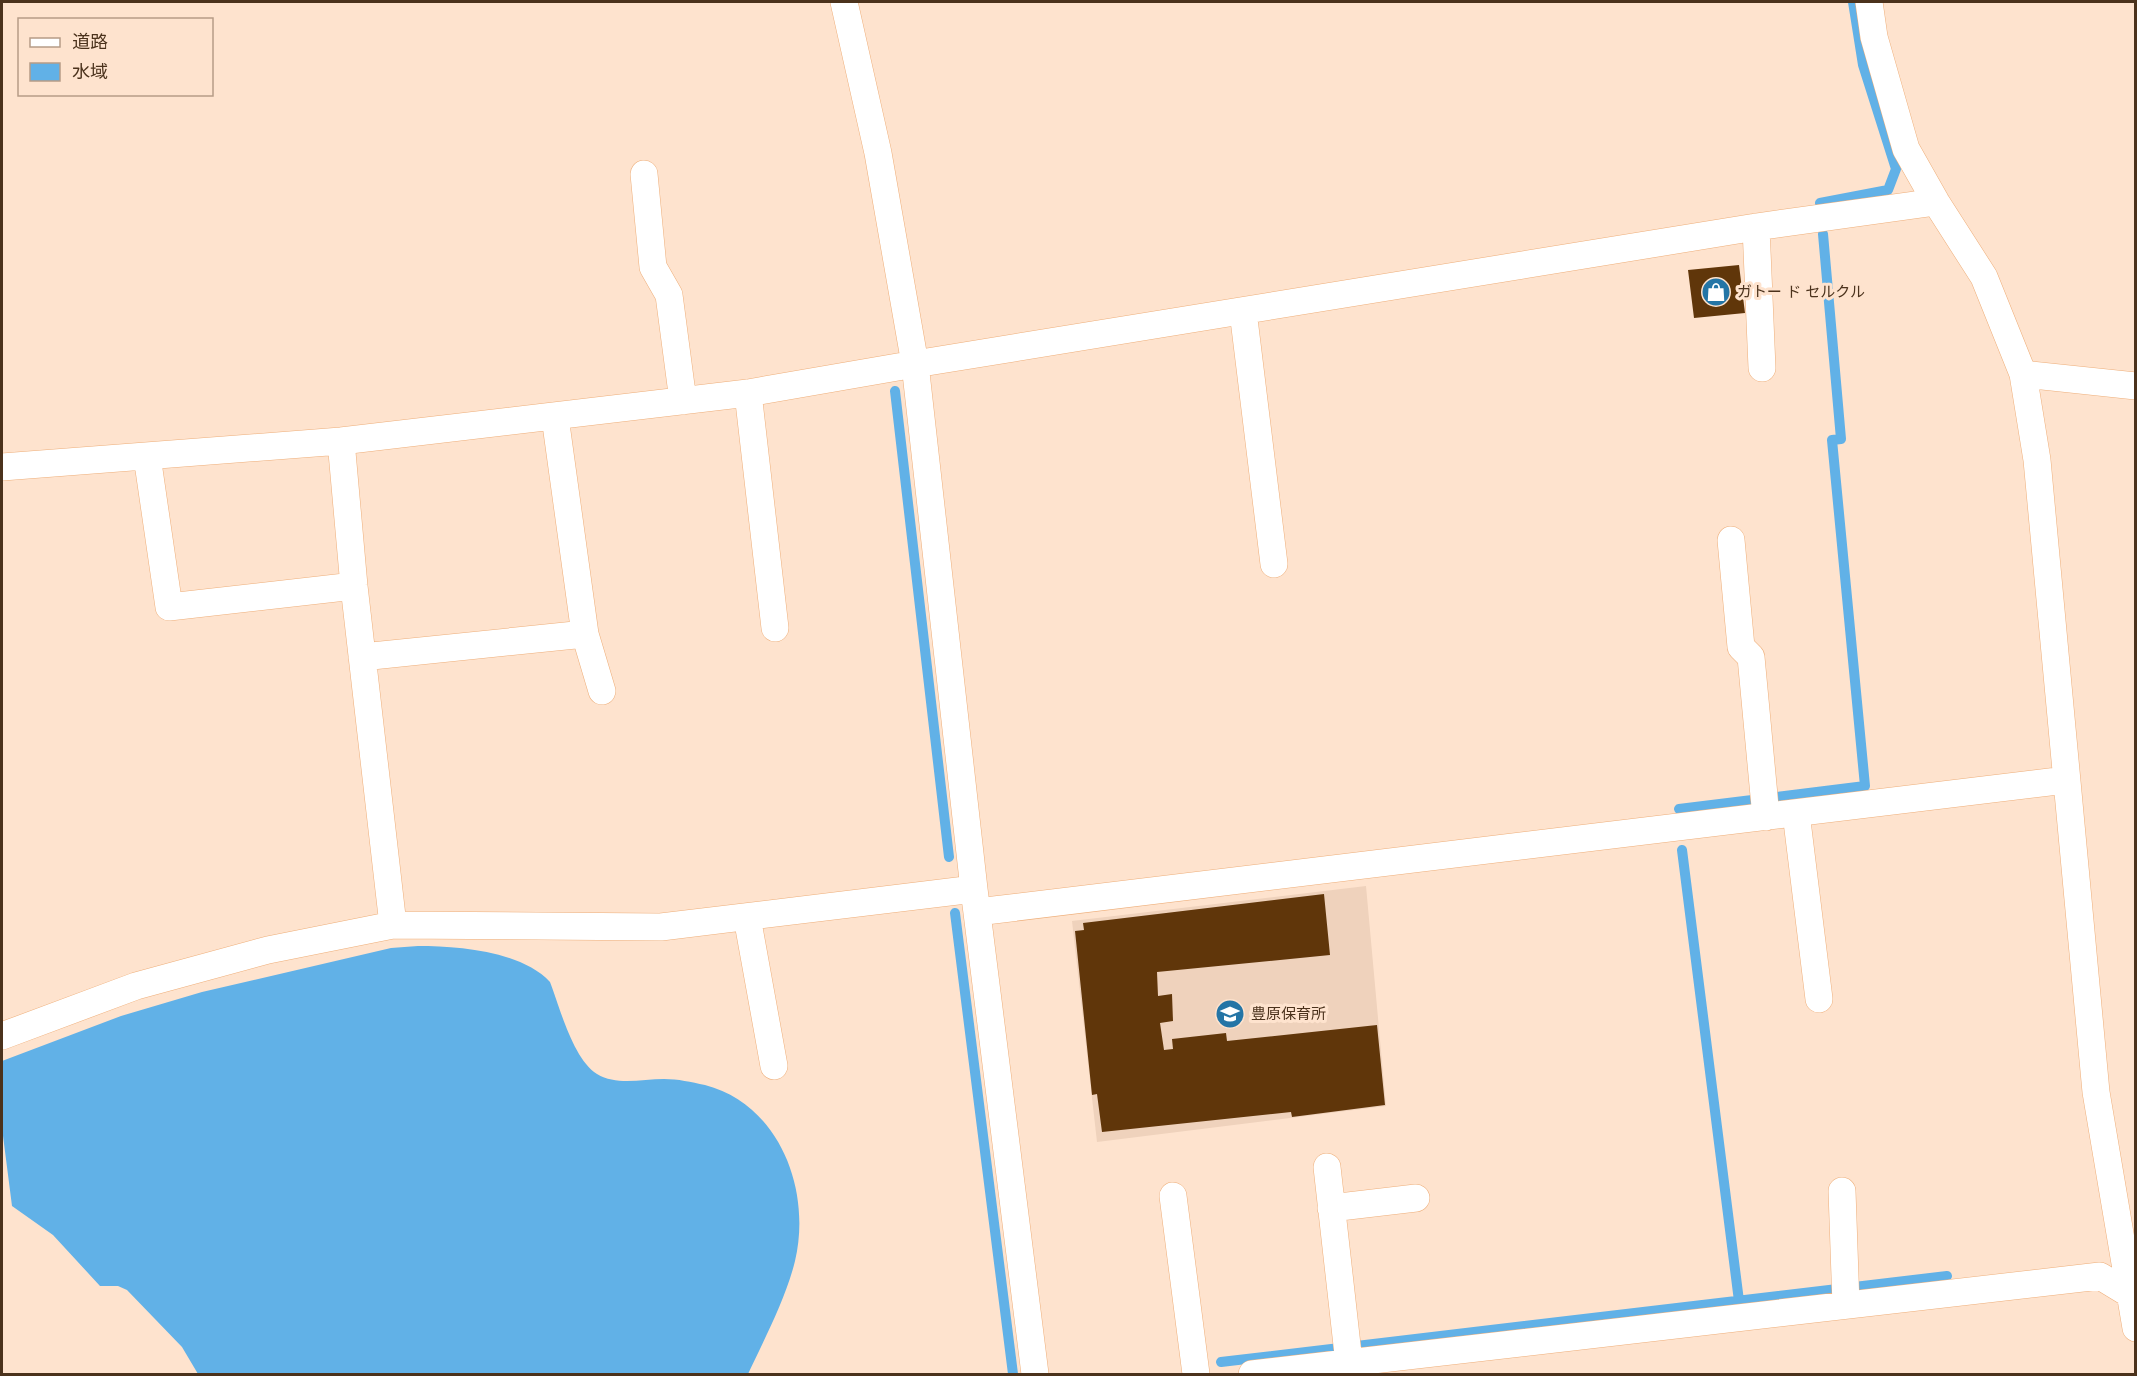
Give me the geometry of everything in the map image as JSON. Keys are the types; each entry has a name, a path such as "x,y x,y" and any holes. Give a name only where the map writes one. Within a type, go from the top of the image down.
{"street":[{"path":"844,2 878,153 915,364 976,901 1035,1374"},
{"path":"1869,2 1874,37 1906,149 1936,202 1984,277 2024,374 2037,460 2096,1092 2132,1292 2136,1328"},
{"path":"644,174 653,267 669,295 683,401"},
{"path":"2,467 342,441 748,393 1756,227 1936,202"},
{"path":"1756,227 1761,368"},
{"path":"1243,311 1274,564"},
{"path":"2024,374 2136,386"},
{"path":"748,393 775,628"},
{"path":"555,417 585,634 602,691"},
{"path":"342,441 354,586 393,925"},
{"path":"147,456 170,607 354,586"},
{"path":"1731,540 1742,647 1751,657 1764,804"},
{"path":"362,657 585,634"},
{"path":"2,1036 136,986 268,950 393,925 661,927 747,916 976,901 1764,804 1796,813 2066,780"},
{"path":"1796,813 1819,999"},
{"path":"747,916 774,1066"},
{"path":"1327,1167 1347,1352"},
{"path":"1842,1191 1845,1293"},
{"path":"1173,1196 1197,1374"},
{"path":"1331,1208 1416,1198"},
{"path":"1252,1374 1347,1352 1845,1293 2100,1276 2132,1292"}],"shaded area":[{"name":"豊原保育所","path":"1366,886 1386,1106 1097,1142 1072,921"}],"water":[{"path":"418,946 470,949 523,963 550,982 574,1045 588,1067 597,1074 621,1081 669,1079 705,1085 731,1095 753,1111 770,1130 784,1154 794,1179 799,1206 799,1234 795,1261 786,1289 748,1374 198,1374 182,1347 127,1290 118,1286 100,1286 53,1235 12,1206 2,1128 2,1061 121,1016 202,992 391,948"}],"building":[{"name":"ガトー ド セルクル","path":"1739,265 1745,313 1694,318 1688,270"},
{"name":"豊原保育所","path":"1324,894 1330,955 1157,972 1158,996 1172,994 1173,1021 1160,1023 1164,1050 1173,1049 1172,1039 1226,1033 1227,1041 1377,1025 1385,1105 1292,1117 1291,1112 1102,1132 1097,1094 1092,1095 1075,931 1084,930 1083,923"}],"waterway":[{"path":"1820,203 1888,190 1896,169 1863,65 1853,2"},
{"path":"1679,809 1865,786 1832,440 1841,439 1823,234"},
{"path":"895,391 949,857"},
{"path":"1682,850 1739,1301"},
{"path":"955,913 1013,1374"},
{"path":"1221,1362 1947,1276"}],"place":[{"name":"ガトー ド セルクル","path":"1716,292"},
{"name":"豊原保育所","path":"1230,1014"}]}
